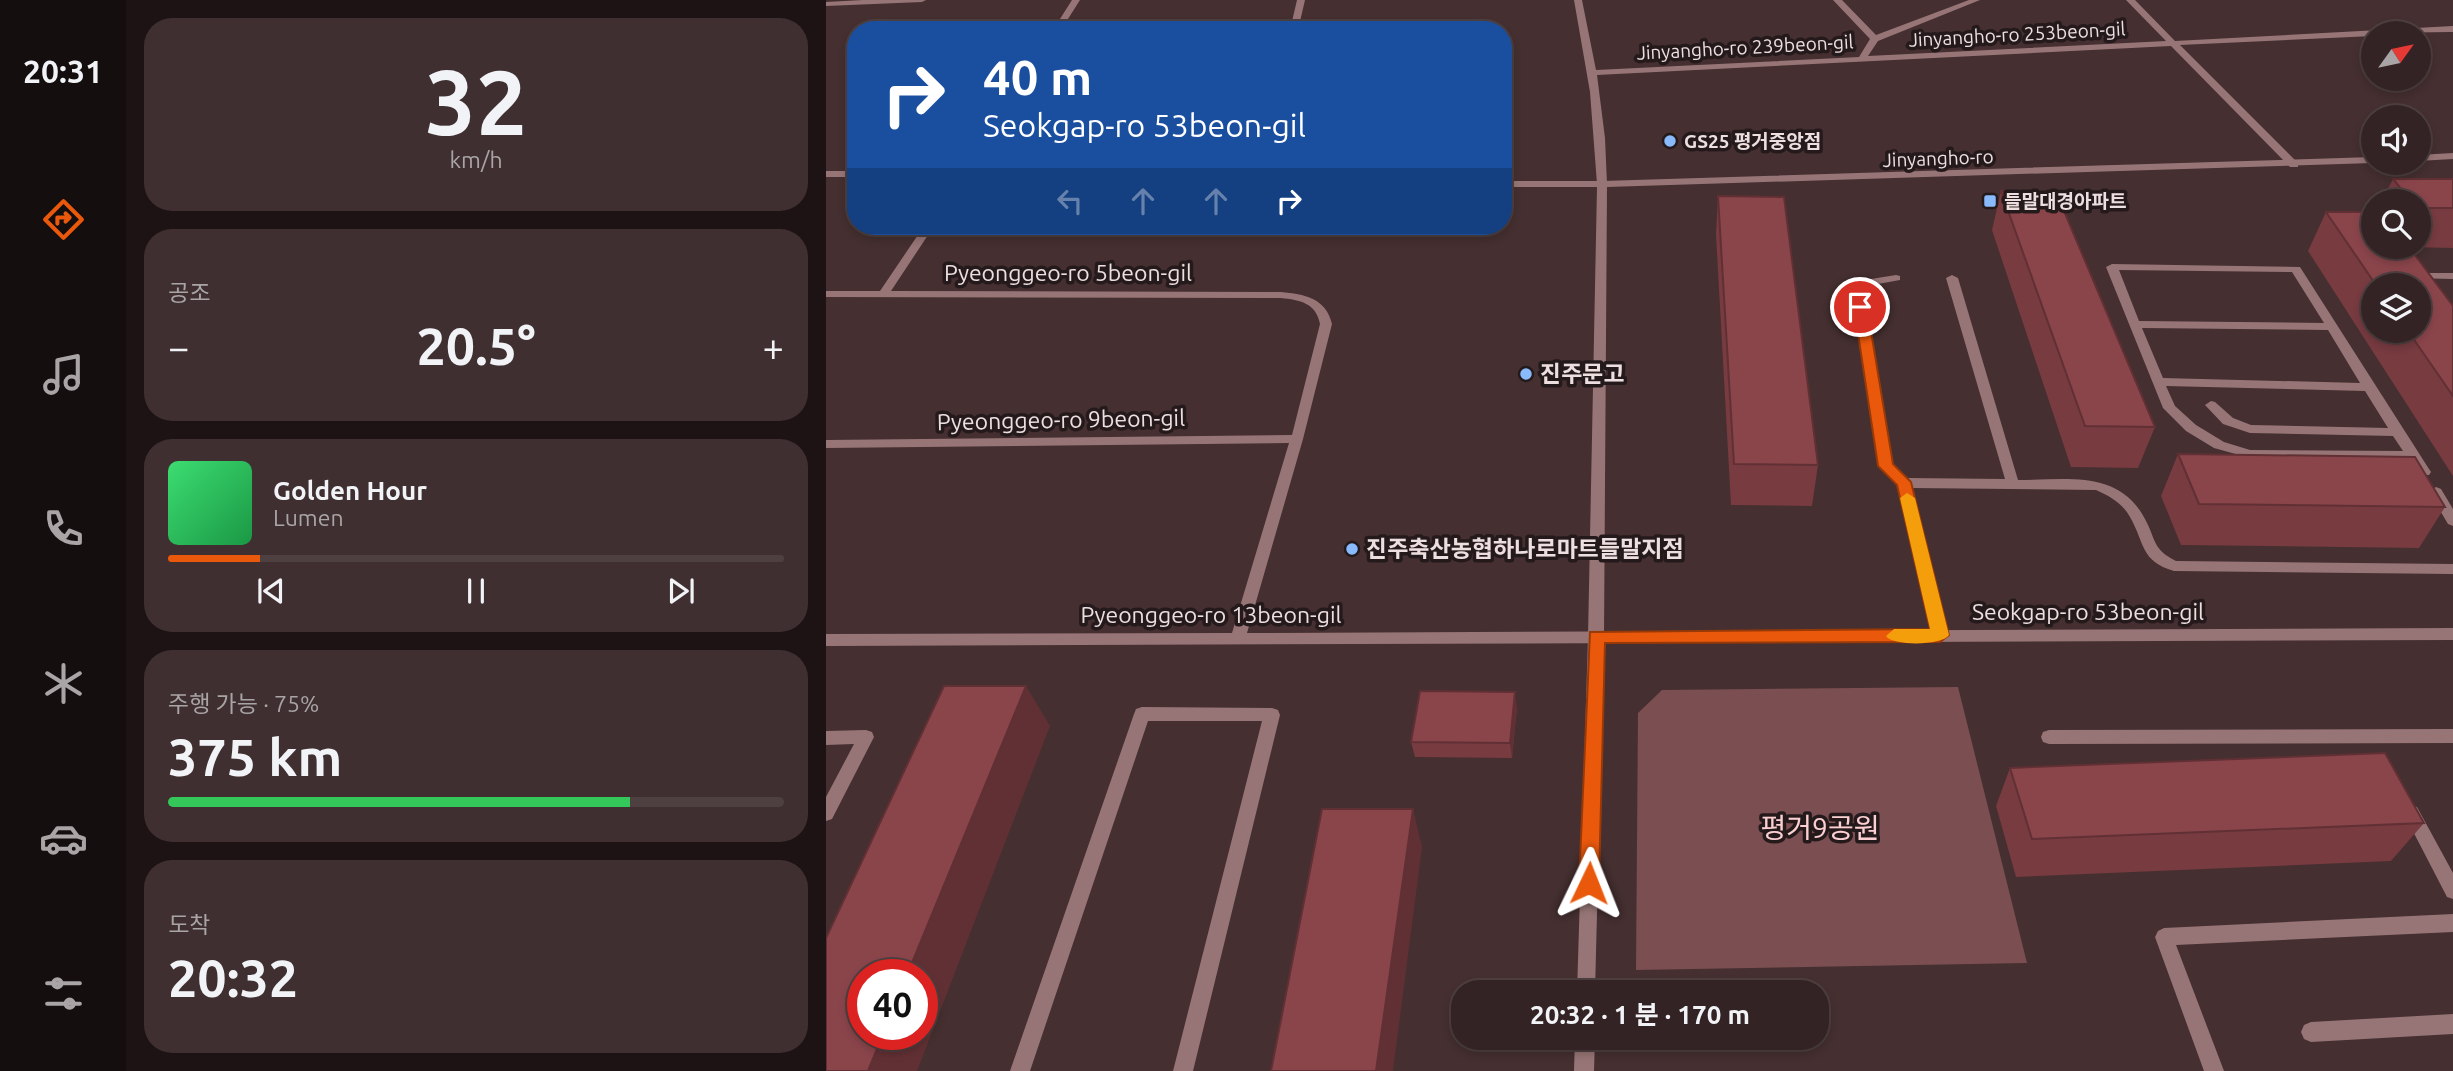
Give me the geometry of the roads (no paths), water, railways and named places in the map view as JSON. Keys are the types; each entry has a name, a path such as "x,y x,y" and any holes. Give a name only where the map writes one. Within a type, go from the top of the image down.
{"street":[{"path":"826,4 922,0"},
{"path":"1063,21 1076,0"},
{"path":"1296,21 1301,0"},
{"path":"1578,0 1593,73 1602,143 1596,636 1586,980"},
{"name":"Jinyangho-ro 239beon-gil","path":"1593,73 1861,60 1875,39 1837,0"},
{"name":"Jinyangho-ro 253beon-gil","path":"1875,39 1976,0"},
{"name":"Jinyangho-ro 253beon-gil","path":"2130,0 2294,165"},
{"name":"Jinyangho-ro 253beon-gil","path":"2431,30 2453,29"},
{"name":"Jinyangho-ro 253beon-gil","path":"1861,60 2361,34"},
{"path":"2431,157 2453,156"},
{"name":"Jinyangho-ro","path":"1512,184 1602,184 2294,165 2361,161"},
{"path":"826,174 847,174"},
{"path":"884,293 923,235"},
{"path":"2414,456 2250,454 2219,445 2191,428 2169,408 2138,324 2112,267 2296,269 2414,456 2453,521"},
{"path":"2431,276 2453,276"},
{"path":"1896,278 1875,281 1865,287 1860,307 1886,466 1904,482 1940,635"},
{"path":"1952,278 2012,484"},
{"name":"Pyeonggeo-ro 5beon-gil","path":"826,295 1281,295 1310,300 1325,315 1326,324 1297,439"},
{"path":"2138,324 2333,327"},
{"path":"2159,382 2369,387"},
{"path":"2210,405 2228,421 2250,429 2397,432"},
{"path":"1238,637 1297,439"},
{"name":"Pyeonggeo-ro 9beon-gil","path":"826,444 1297,439"},
{"path":"1904,482 2097,485 2115,492 2134,512 2148,549 2158,559 2174,566 2453,569"},
{"name":"Seokgap-ro 53beon-gil","path":"1596,636 2453,634"},
{"name":"Pyeonggeo-ro 13beon-gil","path":"826,640 1596,636"},
{"path":"1020,1071 1142,714 1272,715 1182,1071"},
{"path":"2049,737 2374,742 2453,736"},
{"path":"826,738 866,737 826,814"},
{"path":"2402,796 2453,891"},
{"path":"2214,1071 2164,937 2453,923"},
{"path":"2311,1032 2453,1024"},
{"path":"1584,1071 1585,1050"}],"place":[{"name":"GS25 평거중앙점","path":"1670,141"},
{"name":"들말대경아파트","path":"1990,201"},
{"name":"진주문고","path":"1526,374"},
{"name":"진주축산농협하나로마트들말지점","path":"1352,549"}],"park label":[{"name":"평거9공원","path":"1820,828"}]}
